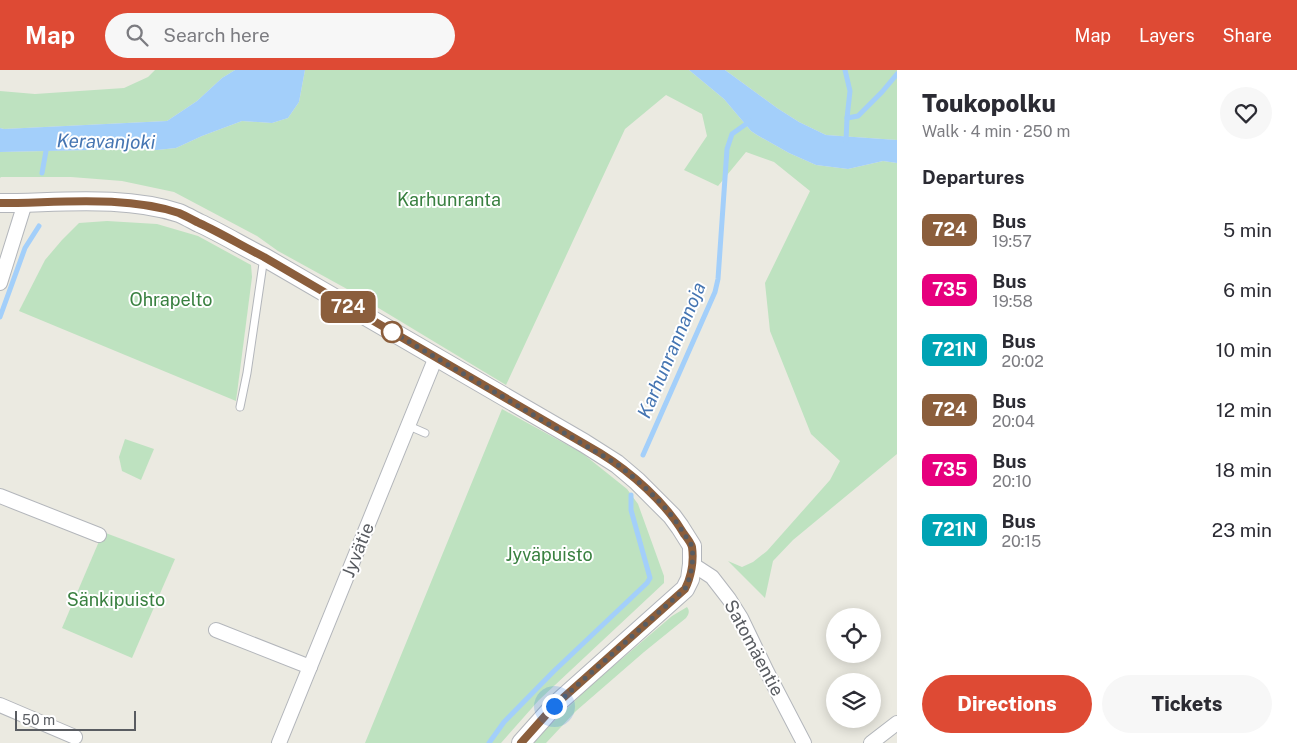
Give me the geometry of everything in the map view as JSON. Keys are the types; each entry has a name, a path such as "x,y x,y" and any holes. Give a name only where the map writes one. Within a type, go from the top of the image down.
{"street":[{"path":"0,203 92,201 145,205 179,214 218,232 436,357 617,464 672,516 692,546 690,579 685,589 554,706 521,743"},
{"path":"0,283 25,203"},
{"name":"Jyvätie","path":"279,743 436,357"},
{"path":"0,496 99,535"},
{"name":"Satomäentie","path":"692,564 712,577 741,618 804,743"},
{"path":"216,630 310,667"},
{"path":"0,705 74,737"},
{"path":"871,743 897,723"}],"lane":[{"path":"240,407 247,373 264,257"},
{"path":"408,426 425,433"}],"green space":[{"path":"155,70 235,70 222,78 197,101 167,121 0,128 0,91 35,94 124,88 148,77"},
{"name":"Karhunranta","path":"305,70 689,70 724,99 751,131 789,153 816,165 848,169 883,161 897,163 897,454 793,540 773,561 765,598 728,561 742,567 753,562 767,551 830,480 840,461 811,434 770,331 765,283 810,191 774,162 746,152 718,186 684,170 707,136 702,114 666,95 625,129 506,385 347,289 278,251 257,236 174,192 122,181 71,177 0,178 0,152 157,150 176,148 242,121 272,123 288,118 299,102"},
{"path":"725,70 897,70 897,140 826,135 799,122 777,108"},
{"name":"Ohrapelto","path":"107,221 157,224 198,236 251,265 252,277 236,401 19,311 45,260 62,240 79,223"},
{"name":"Jyväpuisto","path":"502,409 582,453 627,489 638,504 664,576 664,583 539,700 501,743 365,743"},
{"path":"125,439 154,449 141,480 122,471 119,457"},
{"name":"Sänkipuisto","path":"103,532 175,559 132,658 62,628"},
{"path":"687,607 689,612 686,618 576,711 546,743 532,743 590,686 672,616"}],"water":[{"name":"Keravanjoki","path":"235,70 305,70 299,102 288,118 272,123 242,121 176,148 157,150 0,152 0,128 167,121 197,101 222,78"},
{"path":"689,70 725,70 777,108 799,122 826,135 897,140 897,163 883,161 848,169 816,165 789,153 751,131 724,99"}],"waterway":[{"path":"845,70 850,91 846,141"},
{"path":"847,118 858,116 897,74"},
{"name":"Karhunrannanoja","path":"643,455 715,292 718,279 727,149 732,134 749,120"},
{"path":"42,173 46,146"},
{"path":"0,317 25,248 39,226"},
{"name":"Karhunrannanoja","path":"489,743 504,722 650,578 631,510 631,495"}],"bus line":[{"name":"724","path":"0,203 92,201 145,205 179,214 218,232 600,453 637,481 672,516 692,546 690,579 685,589 554,706 521,743"}],"route":[{"path":"392,332 389,330 617,464 672,516 692,546 690,579 685,589 554,706"}]}
